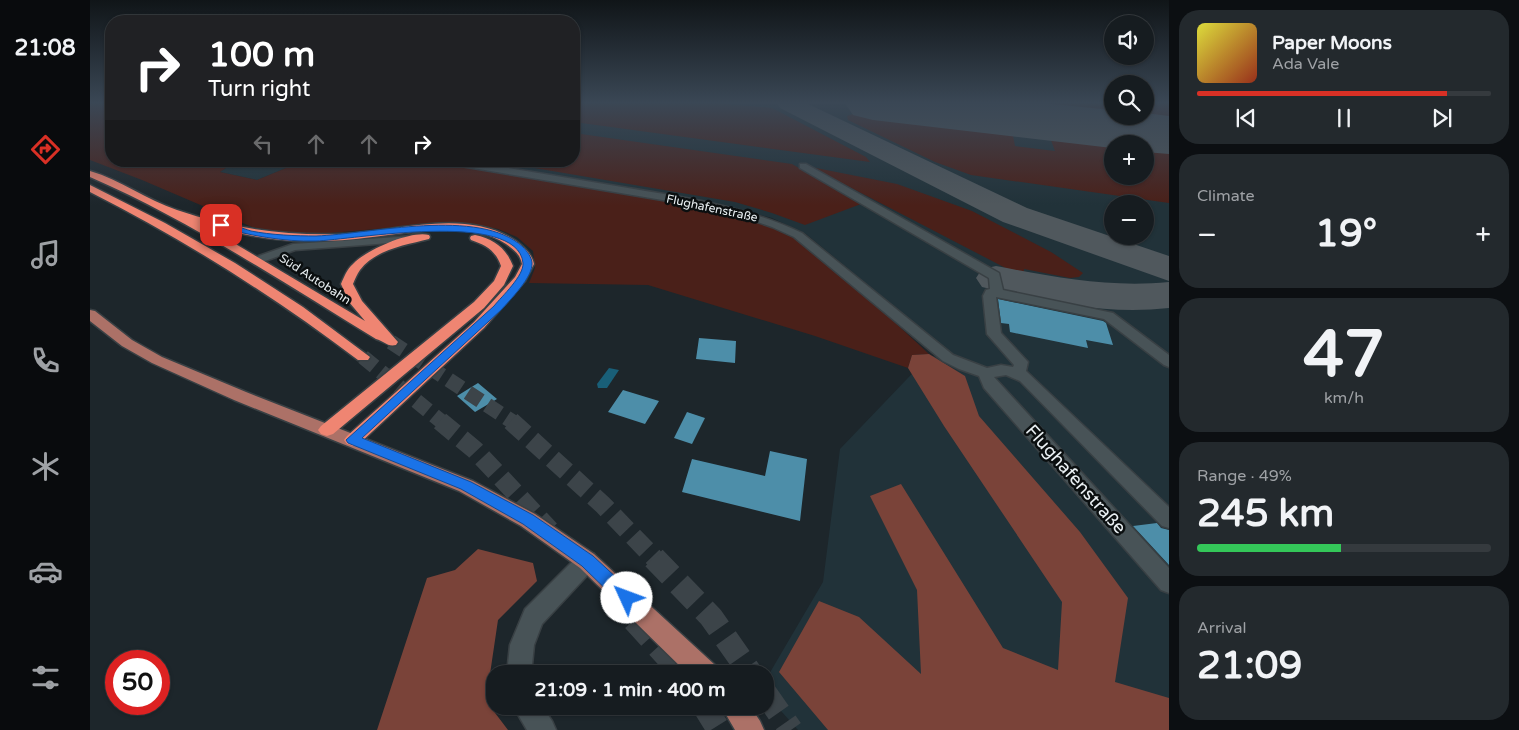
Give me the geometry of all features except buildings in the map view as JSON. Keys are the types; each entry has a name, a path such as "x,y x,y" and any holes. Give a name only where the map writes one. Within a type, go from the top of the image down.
{"highway":[{"name":"Süd Autobahn","path":"90,174 176,214 257,260 391,342 356,302 347,284 355,267 367,258 388,247 413,239"},
{"path":"90,188 204,250 328,331 363,357"},
{"path":"176,214 252,233 280,237 323,238 421,229 468,228 498,235 512,242 524,252 528,263 524,275 497,308 352,440"},
{"path":"327,430 479,305 500,282 507,266 504,256 494,244 478,238 439,235 413,239"}],"main road":[{"path":"90,314 128,342 157,360 240,396 466,486 528,520 588,561 697,665"},
{"path":"741,715 752,730"}],"street":[{"path":"803,166 995,276 997,293"},
{"name":"Flughafenstraße","path":"485,167 704,204 774,223 798,235 948,358 964,366 987,373 1002,370 1018,373"},
{"path":"257,260 293,247 413,239"},
{"path":"1169,362 1108,316 997,293 989,296 994,334 1021,362 1022,365 1018,373 1032,383 1169,520"},
{"name":"Flughafenstraße","path":"987,373 986,377 990,384 1169,583"},
{"path":"520,665 522,645 533,617 588,561"},
{"path":"532,715 542,730"}],"shaded area":[{"path":"90,137 105,137 105,166 90,160"},
{"path":"580,137 1104,137 1104,185 1154,185 1154,137 1169,137 1169,730 798,730 774,703 774,666 823,582 840,449 929,356 957,358 806,234 772,218 713,203 504,167 580,167"},
{"path":"580,137 603,137 792,164 861,204 805,225 735,202 529,167 580,167"},
{"path":"685,137 828,137 866,157 870,162"},
{"path":"883,137 1013,137 1015,146 1055,151 1050,137 1104,142 1104,185 1154,185 1154,147 1169,149 1169,203 1154,201 1154,195 1112,195 971,175 935,162"},
{"path":"108,167 227,167 220,172 257,180 288,167 474,167 715,209 759,221 795,237 850,281 929,354 912,355 908,368 815,336 648,285 529,283 535,268 533,251 517,237 498,229 473,224 445,223 319,234 282,233 252,227"},
{"path":"227,167 288,167 257,180 220,172"},
{"path":"811,167 897,184 972,211 1051,252 1083,273 1079,277 1070,278 1024,269 1023,277"},
{"path":"929,354 965,376 979,416 1080,532 1128,598 1115,682 1169,698 1169,730 828,730 779,672 819,601 859,617 921,674 917,590 870,496 901,484 1003,648 1058,670 1062,602 944,426 908,368 912,355"},
{"path":"478,549 533,563 537,581 498,620 491,665 486,665 486,715 497,715 508,730 377,730 427,578 455,570"}],"water":[{"path":"609,368 619,370 607,388 598,388 597,384"}],"taxiway":[{"path":"857,137 1015,215 1169,269"},
{"path":"996,278 1082,294 1126,298 1169,295"}],"tunnel":[{"path":"391,342 513,422"},
{"path":"363,357 442,422"},
{"path":"440,421 475,450 550,530"},
{"path":"511,421 603,505 655,559"},
{"path":"654,558 711,617 745,665"},
{"path":"634,620 675,665"},
{"path":"774,706 791,730"},
{"path":"710,715 719,730"}],"route":[{"path":"221,225 252,233 280,237 315,238 348,237 421,229 468,228 498,235 512,242 524,252 528,263 524,275 497,308 352,440 466,486 528,520 588,561 627,598"}]}
